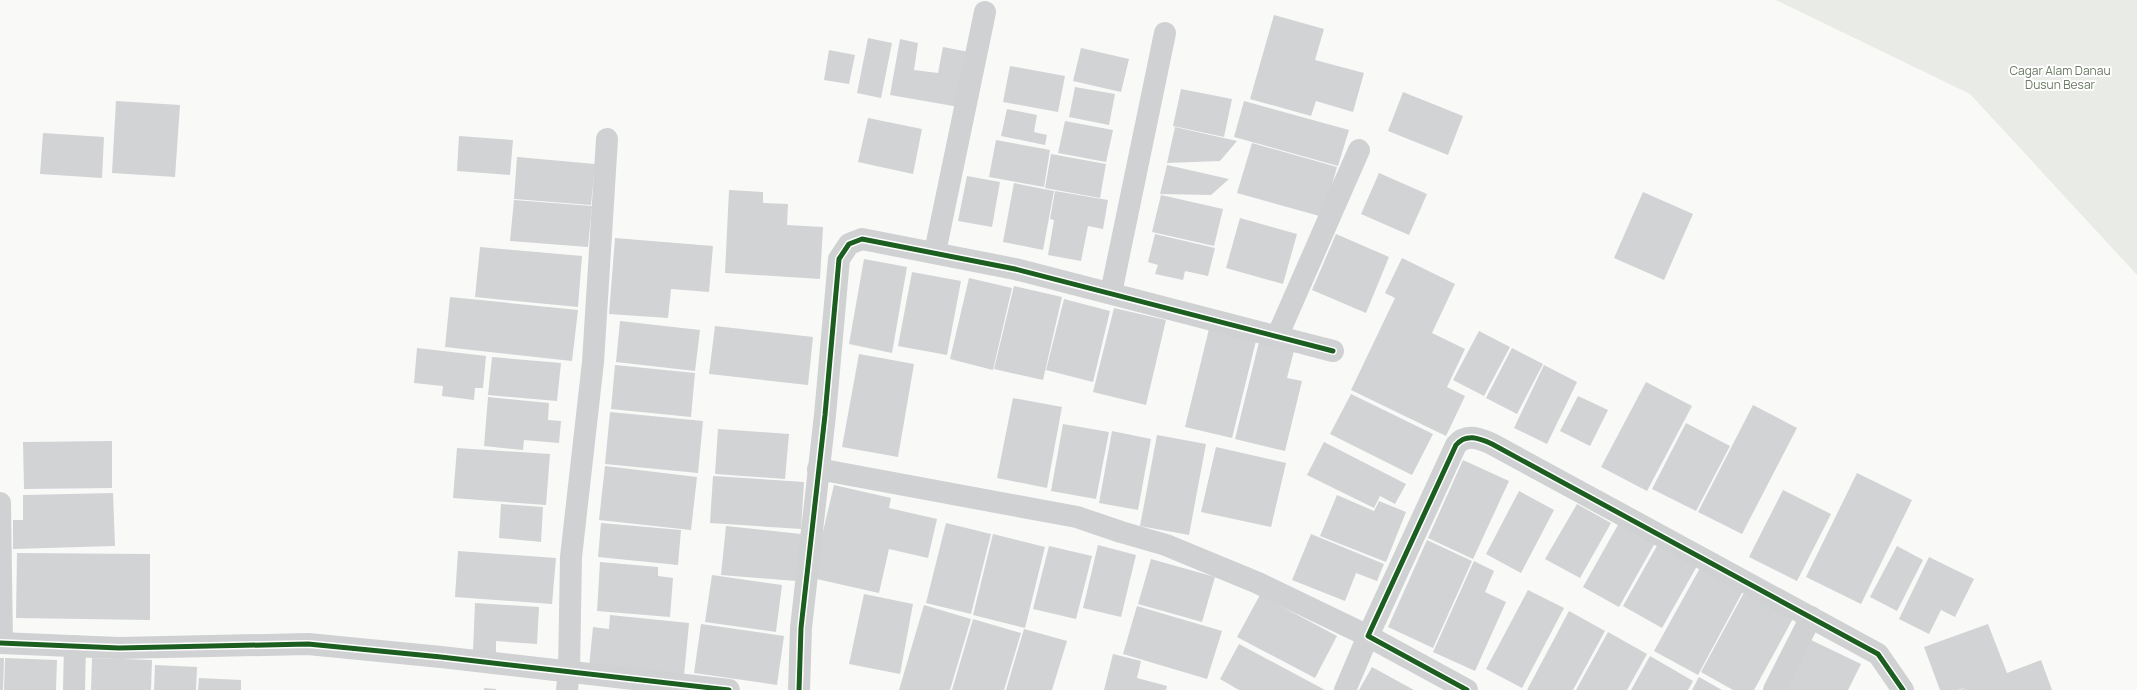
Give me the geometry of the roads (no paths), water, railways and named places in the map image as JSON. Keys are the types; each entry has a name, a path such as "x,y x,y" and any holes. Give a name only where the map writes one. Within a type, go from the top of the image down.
{"street":[{"path":"935,252 985,12"},
{"path":"1111,293 1165,33"},
{"path":"568,681 572,556 593,362 607,139"},
{"path":"1278,337 1359,150"},
{"path":"799,690 801,628 825,415 839,259 849,244 862,239 935,252 1015,269 1333,351"},
{"path":"1345,690 1368,636 1456,445 1460,439 1469,437 1492,444 1878,654 1903,690"},
{"path":"818,469 1076,517 1166,545 1258,584 1368,636 1467,690"},
{"path":"0,503 1,643 120,648 308,644 568,681 728,690"},
{"path":"1774,690 1811,617"},
{"path":"74,646 74,690"}],"park label":[{"name":"Cagar Alam Danau Dusun Besar","path":"2060,78"}]}
